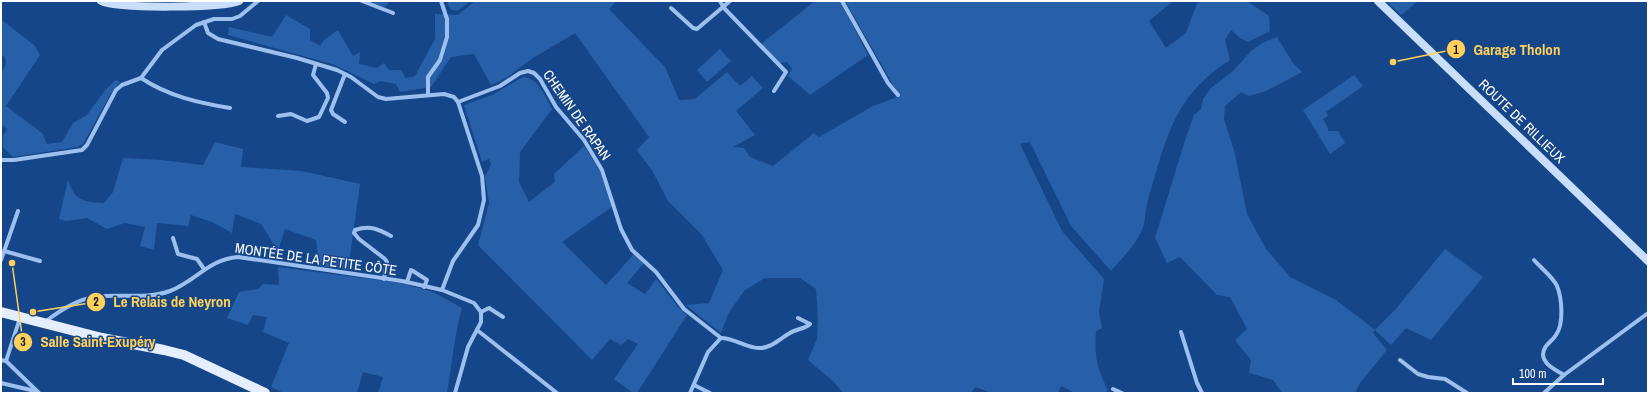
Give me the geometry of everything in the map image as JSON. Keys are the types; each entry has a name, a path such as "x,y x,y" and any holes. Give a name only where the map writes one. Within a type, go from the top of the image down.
{"main road":[{"path":"1,312 20,318 184,355 265,393"}],"street":[{"path":"101,1 121,6 220,6 239,1"},
{"path":"1,160 14,160 82,150 87,145 116,90 122,85 142,78 162,50 202,23 214,19 232,19 240,16 258,1"},
{"path":"362,1 393,13"},
{"path":"428,95 428,77 440,60 447,37 447,19 442,1"},
{"path":"720,1 724,8 786,72 774,91"},
{"path":"671,8 693,28 697,29 724,8 730,1"},
{"path":"842,1 888,83 898,95"},
{"name":"ROUTE DE RILLIEUX","path":"1378,1 1648,261"},
{"path":"202,23 208,33 218,39 316,64 345,74 378,97 386,99 428,95 450,95 458,102 482,176 484,200 478,226 453,261 442,290"},
{"path":"278,116 291,114 307,121 315,120 321,114 328,98 327,93 313,75 316,64"},
{"name":"CHEMIN DE RAPAN","path":"458,102 500,86 520,73 528,71 534,73 540,79 556,107 584,140 602,170 625,239 632,250 656,272 684,309 721,338"},
{"path":"345,74 332,110 333,114 345,122"},
{"path":"142,78 152,85 192,101 230,108"},
{"path":"1,260 18,211"},
{"path":"384,278 387,262 359,239 354,233 356,230 367,226 391,236"},
{"path":"173,238 178,254 198,258 204,269"},
{"path":"4,251 40,261"},
{"name":"MONTÉE DE LA PETITE CÔTE","path":"43,323 57,312 83,299 98,296 146,296 158,294 178,287 220,260 238,257 407,282 442,290 474,303 481,312"},
{"path":"1534,260 1557,285 1560,298 1560,327 1556,335 1544,347 1543,355 1546,363 1564,375"},
{"path":"407,282 411,270 427,280 424,287"},
{"path":"455,393 468,347 481,322 481,312 489,308 503,317"},
{"path":"1544,393 1564,375 1648,313"},
{"path":"20,318 3,361 37,392"},
{"path":"690,393 708,352 721,338 727,338 756,348 766,348 792,331 807,327 810,324 798,318"},
{"path":"477,330 557,393"},
{"path":"1181,332 1197,383 1202,393"},
{"path":"1400,360 1418,374 1445,379 1467,393"},
{"path":"1,383 37,392"},
{"path":"694,385 710,393"},
{"path":"1113,390 1122,393"}],"shaded area":[{"path":"368,1 390,1 385,7"},
{"path":"447,1 471,1 457,11 450,9"},
{"path":"475,1 616,1 609,9 665,67 679,100 695,99 727,72 740,86 752,76 763,88 736,111 755,135 733,147 744,148 750,157 773,166 814,133 819,137 873,106 897,97 896,90 845,1 1173,1 1149,21 1166,48 1186,33 1198,1 1247,1 1269,16 1270,31 1248,42 1240,38 1231,30 1225,40 1230,60 1211,74 1196,89 1184,104 1174,121 1160,158 1147,204 1142,230 1132,247 1111,271 1071,226 1030,142 1020,144 1062,231 1104,279 1099,312 1102,328 1096,331 1095,347 1097,362 1108,390 1106,393 1075,393 1061,386 1058,393 992,393 975,387 971,393 843,393 834,382 808,360 817,339 818,319 816,289 800,278 765,278 744,291 728,314 721,333 686,305 709,303 723,270 702,235 668,201 653,172 637,150 649,137 575,33 533,58 506,78 491,85 474,54 451,57 431,87 400,92 396,84 380,81 374,84 335,65 228,35 229,27 272,37 286,15 310,29 310,40 320,46 324,40 338,30 353,56 360,52 359,64 377,68 384,63 389,70 401,70 406,78 415,76 435,39 435,14 458,15"},
{"path":"815,1 840,1 868,55 810,95 788,76 792,69 787,62 780,63 761,44"},
{"path":"1386,1 1418,1 1401,15"},
{"path":"3,21 34,45 40,55 6,106 42,133 47,144 62,142 73,123 87,115 106,89 116,80 120,82 111,93 83,144 77,147 13,157 3,147 3,136 7,129 1,124 1,73 6,64 5,57 1,55 1,22"},
{"path":"1277,37 1293,63 1302,72 1266,91 1249,96 1241,92 1225,106 1224,119 1235,154 1247,214 1266,249 1290,277 1336,300 1375,330 1373,333 1387,350 1360,383 1355,393 1282,393 1273,380 1249,373 1251,360 1235,340 1247,329 1230,297 1217,295 1180,257 1167,263 1155,238 1186,137 1194,115 1201,109 1203,99 1211,88 1233,71 1251,51 1262,43"},
{"path":"720,49 731,61 707,82 697,70"},
{"path":"1354,75 1363,86 1326,112 1328,116 1323,119 1328,131 1338,131 1345,143 1330,154 1303,110"},
{"path":"523,77 529,78 537,84 552,109 520,152 519,182 529,202 555,182 554,174 584,146 601,172 613,206 562,242 606,285 634,254 644,263 627,283 645,294 656,279 678,307 687,315 637,393 633,393 614,379 638,344 628,339 621,345 610,339 592,360 478,245 489,203 485,177 491,164 489,159 482,162 464,105 492,95"},
{"path":"215,142 243,149 241,167 302,171 360,184 348,270 319,266 316,240 285,229 278,251 261,224 235,214 232,233 212,222 191,215 188,226 157,223 154,250 140,246 145,227 125,223 107,229 87,218 66,221 59,219 68,180 74,192 81,199 90,202 104,203 113,192 123,158 161,160 203,165"},
{"path":"1445,249 1483,277 1431,340 1406,328 1391,345 1375,330 1395,310"},
{"path":"278,267 400,283 433,292 462,308 455,340 447,393 378,393 383,377 363,372 357,393 284,393 271,387 289,343 263,332 267,317 253,315 248,325 227,318 239,292 258,289 263,284 279,285"}],"place":[{"name":"Garage Tholon","path":"1393,62"},
{"name":"Salle Saint-Exupéry","path":"12,263"},
{"name":"Le Relais de Neyron","path":"33,312"}]}
